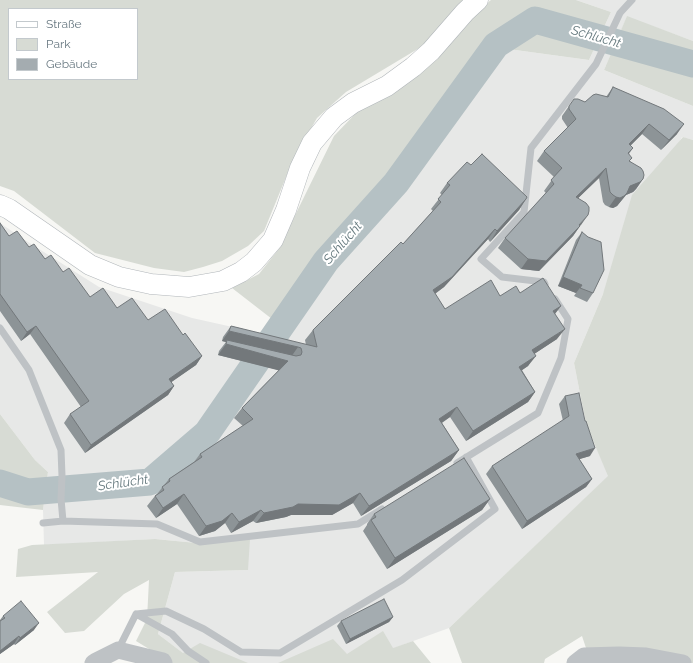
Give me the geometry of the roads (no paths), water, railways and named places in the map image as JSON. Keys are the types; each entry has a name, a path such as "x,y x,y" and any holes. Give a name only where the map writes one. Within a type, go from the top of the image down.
{"main road":[{"path":"0,205 9,209 90,265 120,277 151,284 189,287 223,281 241,272 254,262 272,240 286,210 300,168 312,143 334,117 353,103 387,86 413,67 431,51 465,12 478,0"}],"street":[{"path":"93,663 118,650 163,661 164,663"},
{"path":"574,663 584,656 619,655 646,656 684,663 693,661"}],"lane":[{"path":"453,466 538,413 561,358 568,319 544,282 502,277 482,259 524,212 531,148 596,64 620,13 632,0"},
{"path":"0,328 29,370 61,450 61,499 63,521"},
{"path":"136,614 166,612 204,628 241,652 280,653 402,580 495,508 466,457"},
{"path":"43,523 63,521 157,524 200,542 358,524 385,507"},
{"path":"118,650 136,614"},
{"path":"136,614 172,634 188,650 206,663"}],"waterway":[{"name":"Schlücht","path":"0,483 28,492 150,482 207,433 326,261 396,183 496,45 535,20 693,64"}]}
